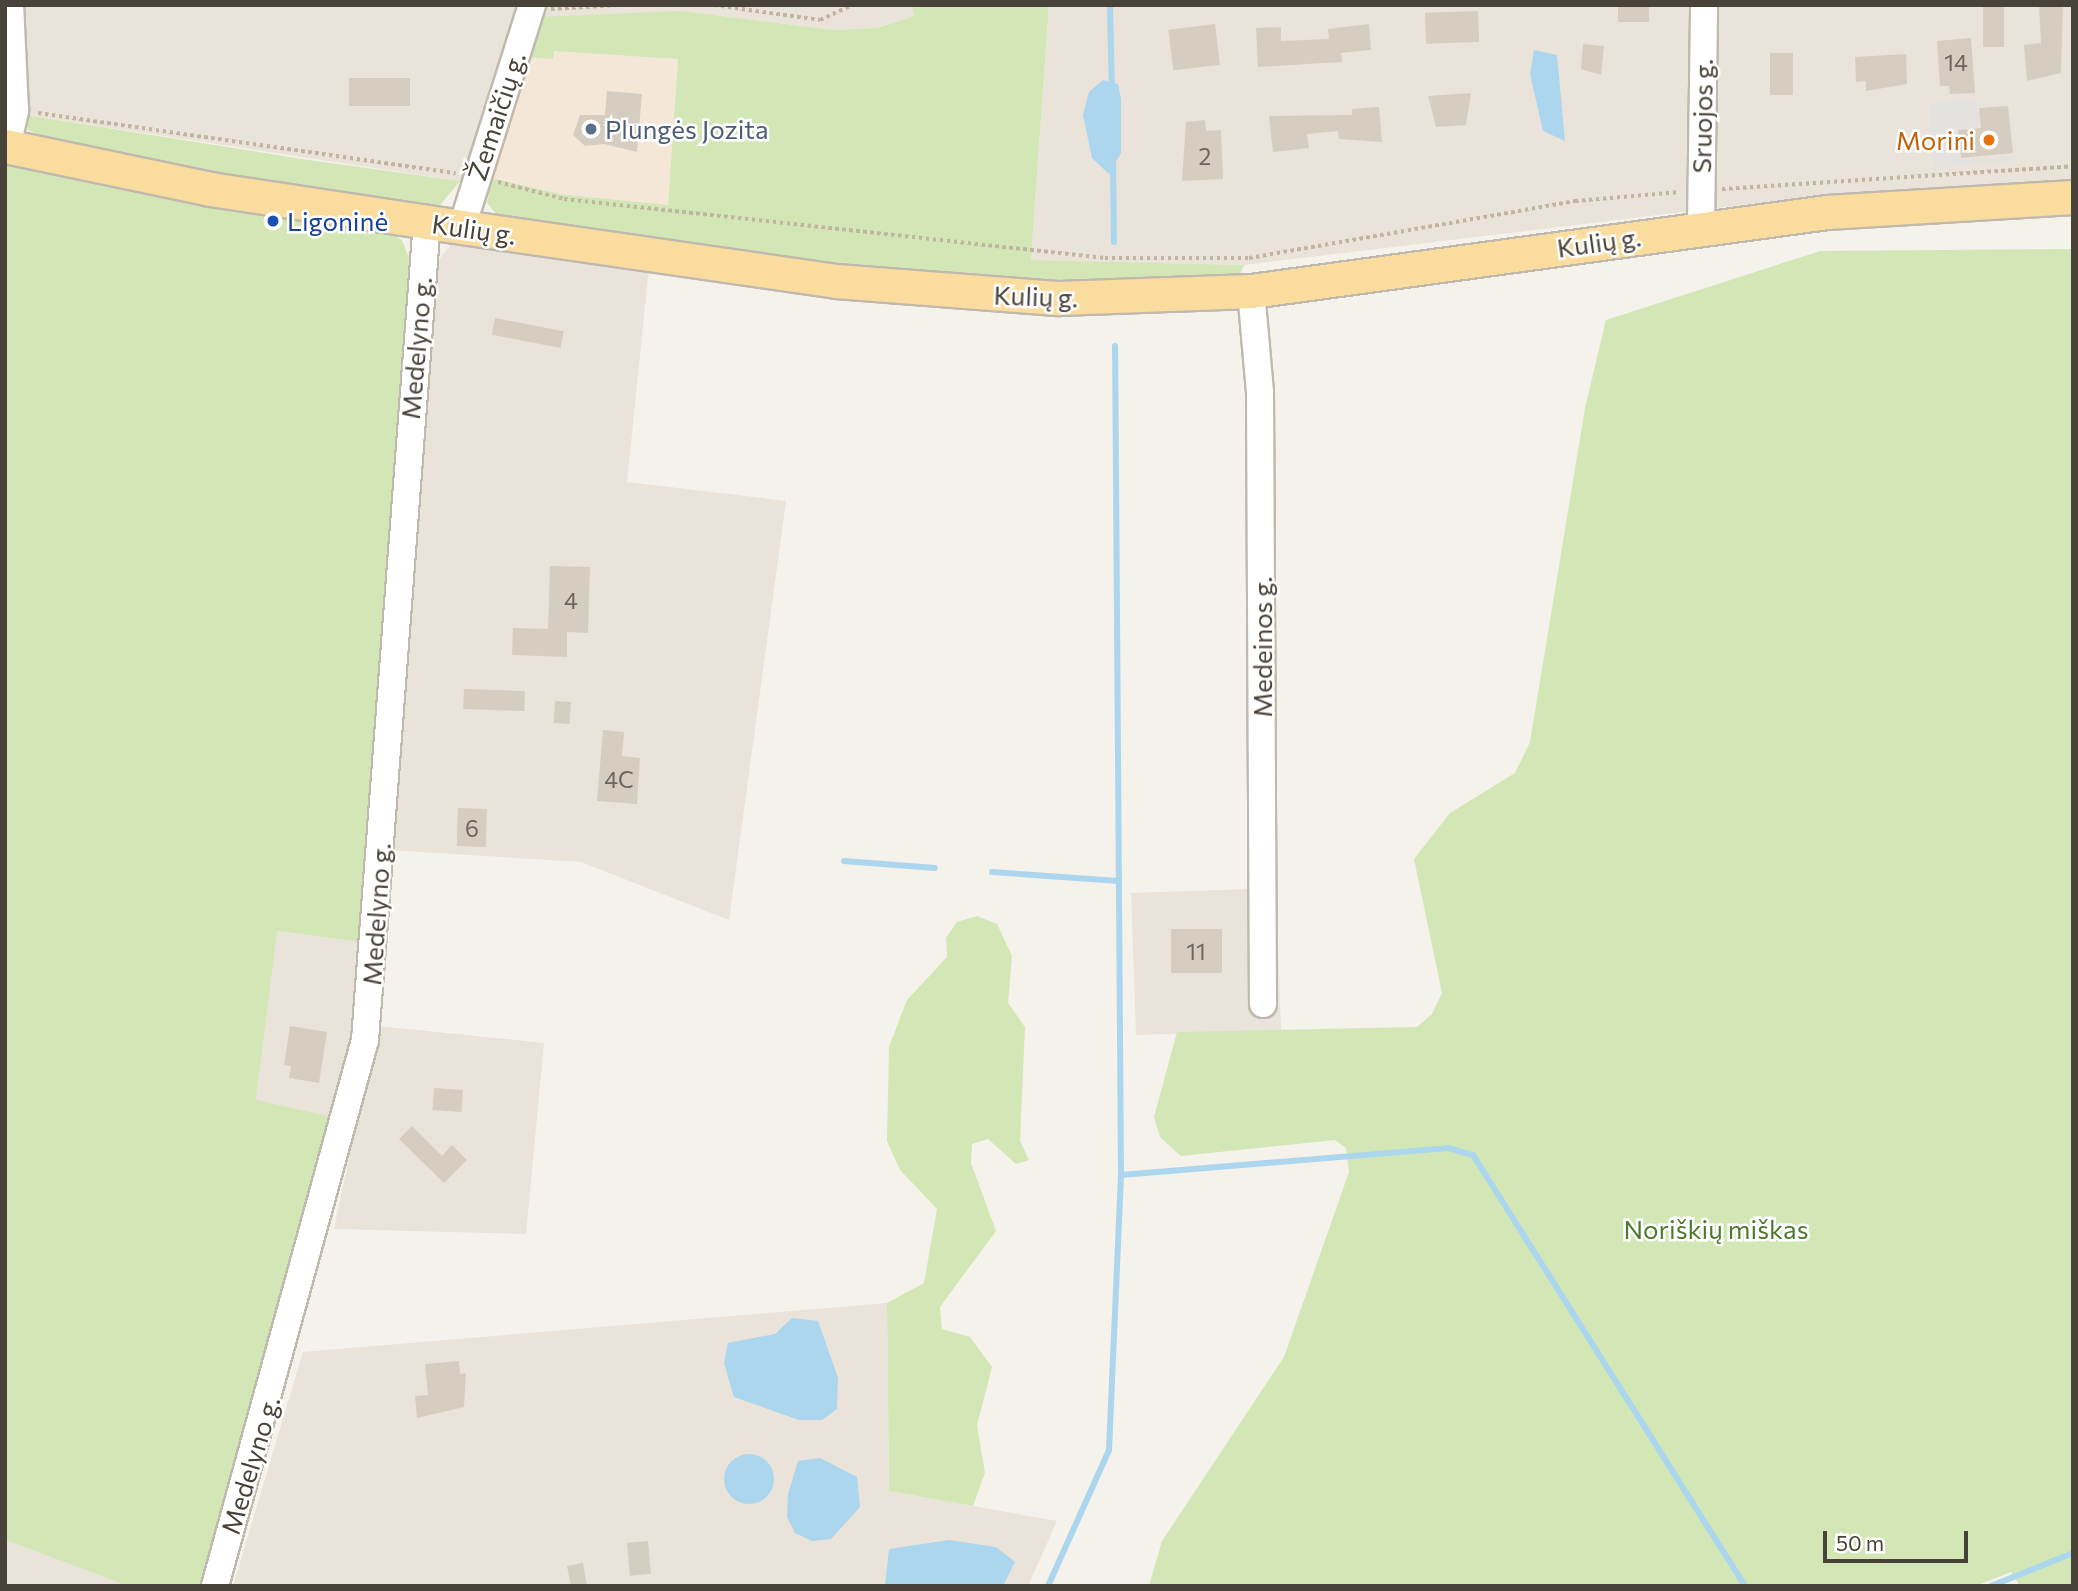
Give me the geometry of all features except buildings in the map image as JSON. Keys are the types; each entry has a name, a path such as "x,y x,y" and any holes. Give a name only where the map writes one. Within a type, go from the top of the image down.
{"main road":[{"name":"Kulių g.","path":"6,146 210,189 427,222 922,290 1059,299 1251,291 1701,227 1828,212 2073,197"}],"street":[{"path":"6,146 15,110 10,5"},
{"name":"Sruojos g.","path":"1701,227 1704,5"},
{"name":"Žemaičių g.","path":"462,227 475,176 532,8"},
{"name":"Medelyno g.","path":"215,1586 365,1040 427,222"},
{"name":"Medeinos g.","path":"1251,291 1260,392 1263,1004"}],"path":[{"path":"532,8 619,5"},
{"path":"714,5 820,20 852,5"},
{"path":"15,110 475,176 564,199 1105,258 1249,258 1575,201 1700,190 2073,166"}],"shaded area":[{"path":"5,5 912,5 914,16 876,28 833,30 683,11 483,175 460,181 25,115"},
{"path":"1049,5 2073,5 2073,182 1831,194 1244,265 1031,260"},
{"path":"554,51 678,58 668,205 560,194 483,175 526,57"},
{"path":"1978,99 1980,127 1957,129 1960,160 2012,156 2013,162 1934,168 1929,103"},
{"path":"468,239 649,267 627,482 786,501 729,920 581,862 388,850 434,266 452,243"},
{"path":"1276,888 1281,1030 1136,1035 1131,893"},
{"path":"276,931 361,942 351,1055 337,1118 256,1101"},
{"path":"377,1026 544,1043 526,1234 334,1229"},
{"path":"887,1303 889,1491 1057,1521 1028,1586 233,1586 303,1352"},
{"path":"5,1540 128,1586 5,1586"}],"green space":[{"path":"912,5 1049,5 1031,260 1244,265 1239,277 1185,285 922,279 499,217 487,203 492,178 560,194 668,205 678,59 554,51 553,59 526,57 539,17 683,11 833,30 877,28 914,16"},
{"path":"25,115 460,181 441,204 431,207 271,188 68,146 28,130"},
{"path":"5,162 390,233 402,240 409,258 361,942 277,931 256,1100 337,1118 207,1586 128,1586 5,1540"},
{"name":"Noriškių miškas","path":"2073,249 2073,1586 2020,1586 2011,1572 1975,1586 1149,1586 1162,1541 1284,1357 1349,1172 1346,1148 1335,1140 1181,1156 1160,1137 1154,1117 1177,1032 1417,1027 1432,1014 1442,993 1414,859 1450,813 1515,773 1530,742 1585,408 1606,320 1820,251"},
{"path":"977,916 997,924 1012,956 1008,1003 1025,1027 1020,1141 1029,1160 1016,1164 988,1139 972,1144 971,1163 996,1231 940,1307 942,1329 970,1337 992,1367 977,1425 985,1473 973,1506 889,1491 887,1303 924,1283 937,1209 900,1170 887,1141 889,1047 907,1000 947,957 946,938 957,922"}],"water":[{"path":"1534,50 1557,55 1565,141 1543,131 1530,74"},
{"path":"1103,80 1118,84 1121,99 1121,153 1109,174 1092,158 1083,115 1089,92"},
{"path":"792,1318 818,1321 838,1378 837,1409 822,1420 799,1420 734,1397 724,1363 728,1343 775,1334"},
{"path":"749,1454 767,1461 774,1479 767,1497 749,1504 731,1497 724,1479 731,1461"},
{"path":"820,1458 857,1477 860,1507 831,1539 812,1541 795,1533 787,1517 788,1494 798,1461"},
{"path":"949,1540 996,1547 1015,1562 1003,1586 885,1586 889,1549"}],"waterway":[{"path":"1110,5 1112,90"},
{"path":"1113,163 1114,242"},
{"path":"1048,1586 1109,1450 1121,1175 1115,346"},
{"path":"844,861 935,868"},
{"path":"992,872 1119,881"},
{"path":"1121,1175 1448,1148 1473,1155 1745,1586"},
{"path":"1991,1586 2073,1553"}],"place":[{"name":"Plungės Jozita","path":"591,129"},
{"name":"Morini","path":"1989,140"},
{"name":"Ligoninė","path":"273,221"}]}
